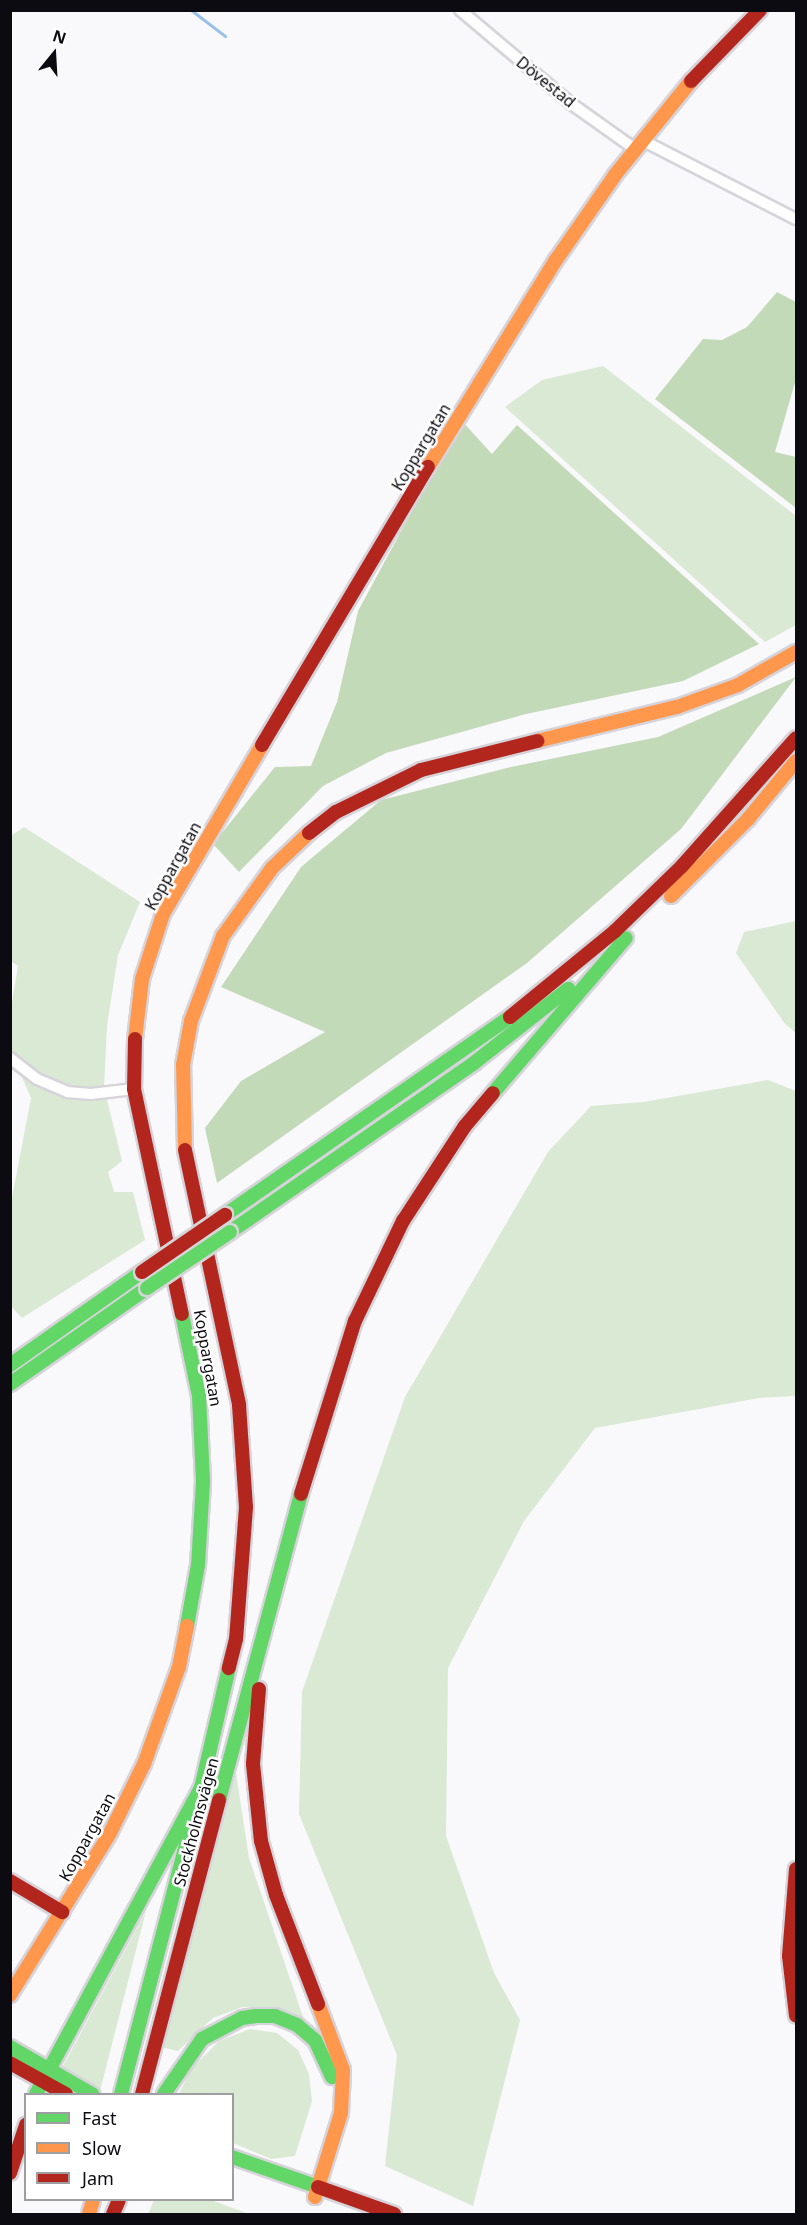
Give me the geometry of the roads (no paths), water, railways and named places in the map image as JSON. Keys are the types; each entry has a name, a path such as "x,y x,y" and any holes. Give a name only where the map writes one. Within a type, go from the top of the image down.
{"main road":[{"name":"Koppargatan","path":"10,1995 123,1810 158,1730 189,1625 201,1540 203,1482 199,1396 134,1089 136,1019 142,980 163,914 178,885 516,322 593,204 681,92 760,10"},
{"path":"36,2093 201,1788 234,1650 245,1544 239,1405 186,1162 182,1111 183,1065 191,1021 223,936 272,868 303,837 336,812 380,788 422,770 677,707 738,685 796,652"},
{"path":"10,1365 469,1048 540,994 615,931 682,866 796,738"},
{"path":"10,1384 474,1063 550,1006 705,865 796,760"},
{"name":"Stockholmsvägen","path":"142,2093 283,1557 337,1369 355,1321 403,1221 465,1126 626,938"},
{"path":"10,1359 43,1341"},
{"path":"265,1626 253,1764 261,1841 276,1895 335,2047 344,2080 341,2113 310,2190"},
{"name":"Stockholmsvägen","path":"121,2093 201,1788"},
{"path":"796,1869 789,1956 796,2016"},
{"path":"10,1881 62,1912"},
{"path":"165,2093 202,2039 218,2028 256,2016 275,2016 297,2025 315,2040 333,2079 332,2101 310,2190"},
{"path":"10,2048 65,2093"},
{"path":"10,2064 90,2093"},
{"path":"10,2174 24,2131"},
{"path":"234,2158 373,2214"},
{"path":"234,2170 394,2214"}],"street":[{"name":"Dövestad","path":"460,10 573,105 639,145 796,219"},
{"path":"10,1058 37,1079 67,1092 91,1094 134,1089"}],"waterway":[{"path":"191,10 225,36"}]}
